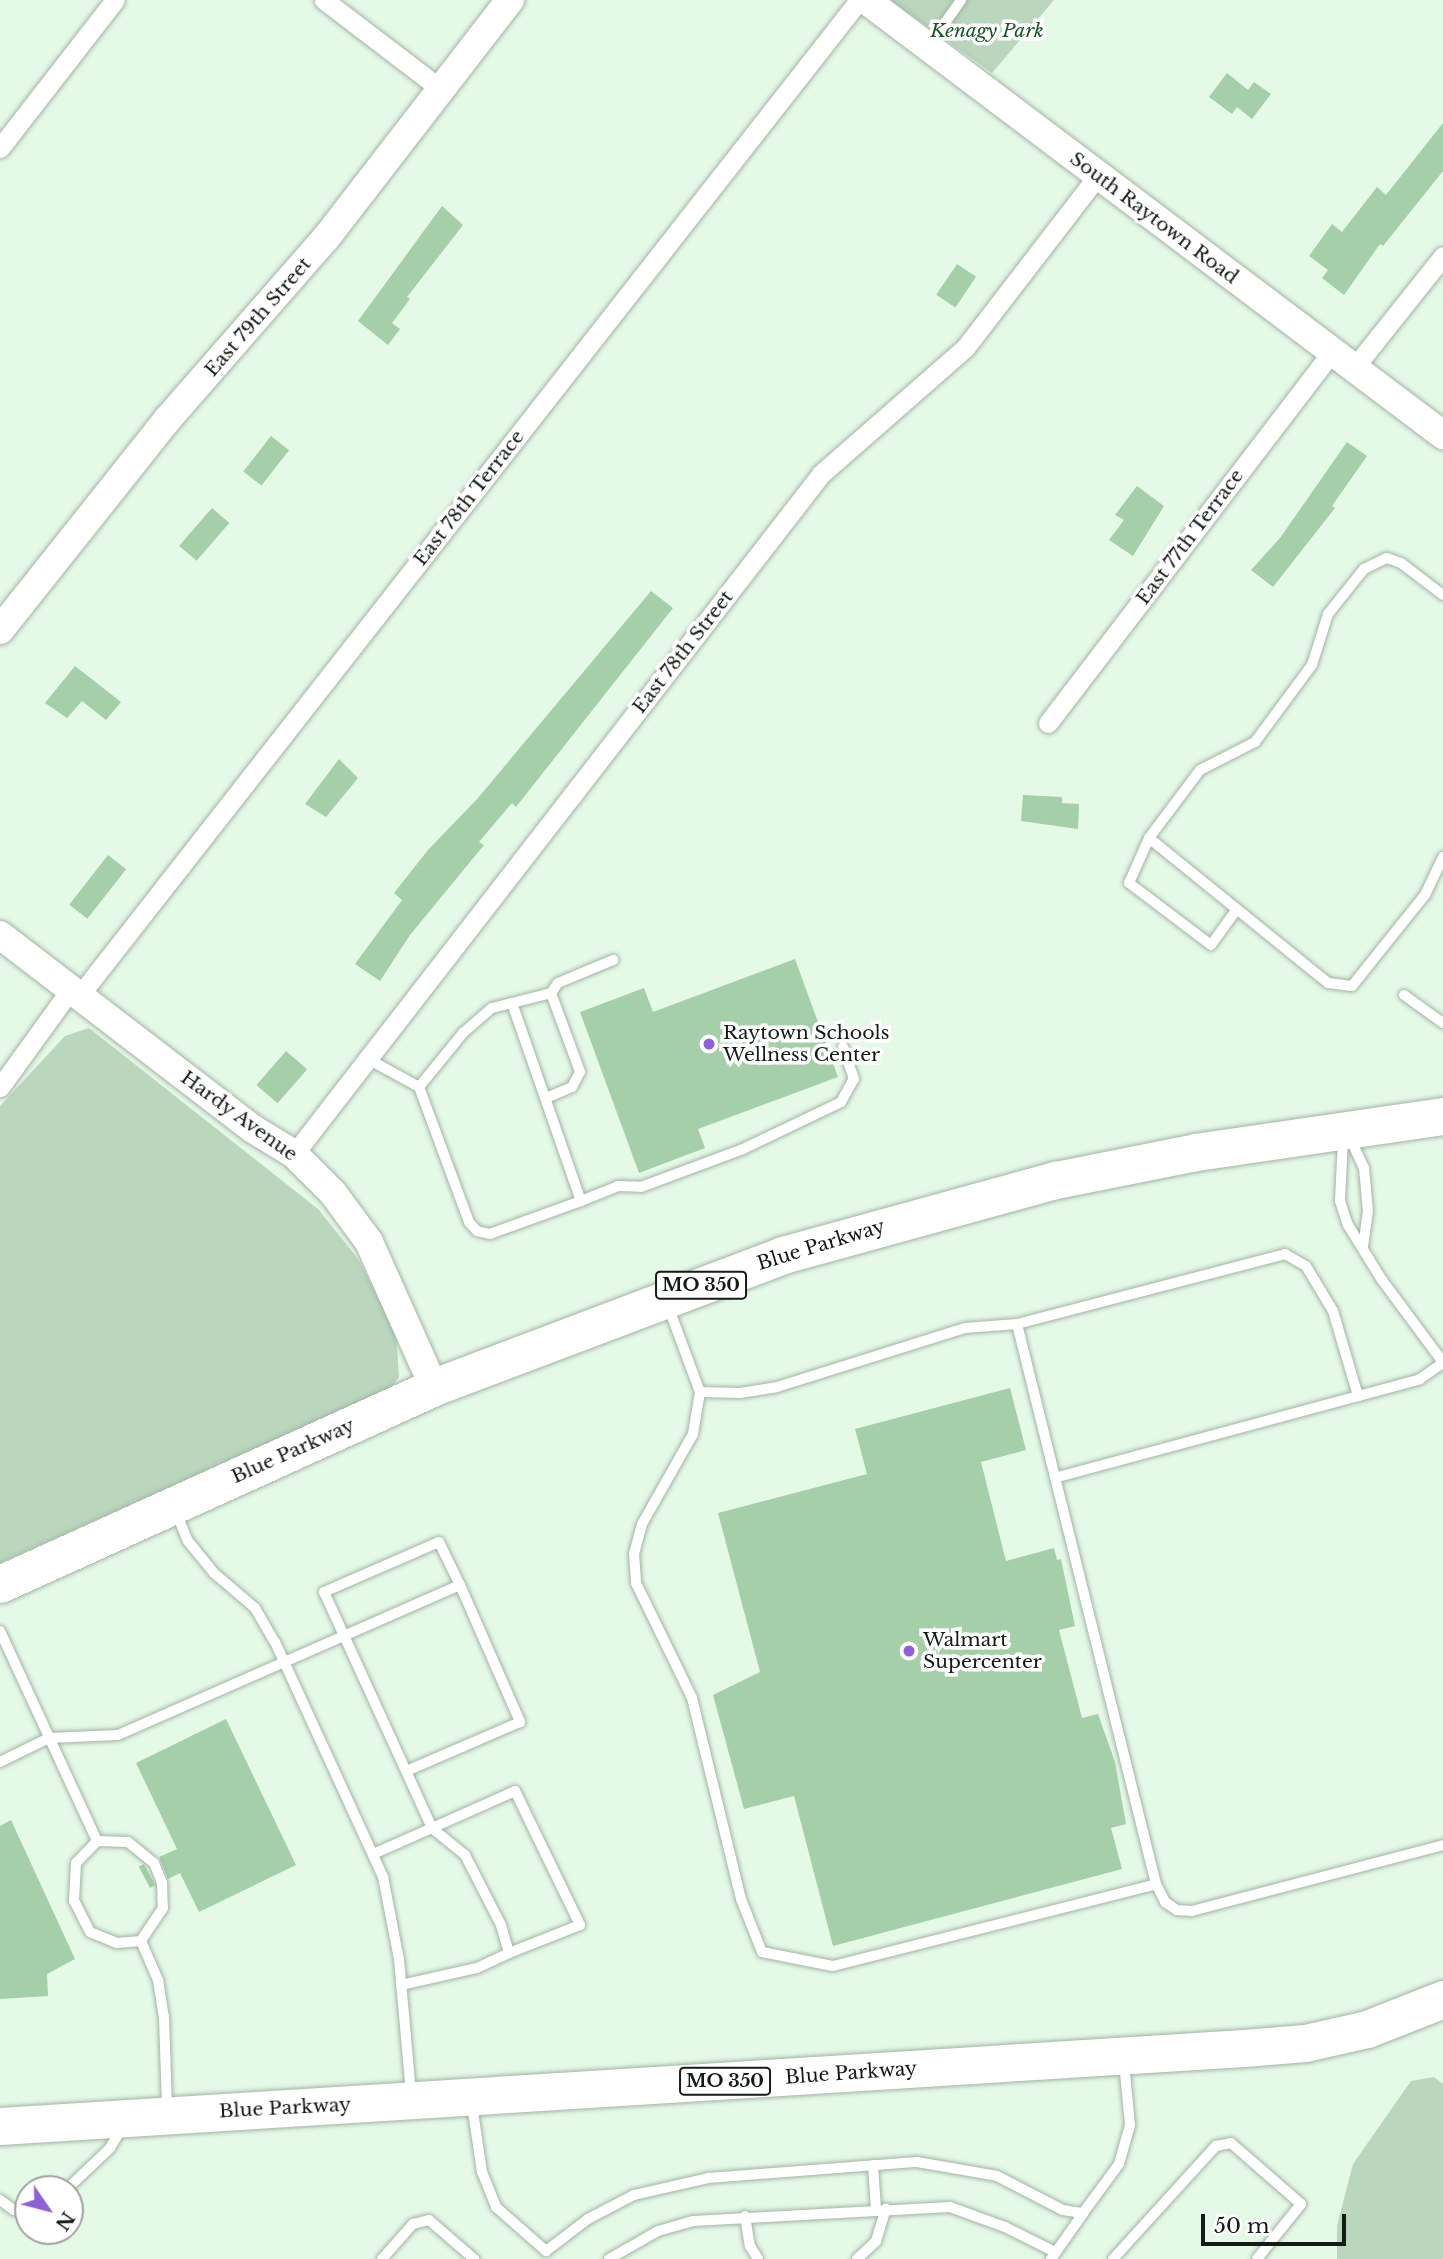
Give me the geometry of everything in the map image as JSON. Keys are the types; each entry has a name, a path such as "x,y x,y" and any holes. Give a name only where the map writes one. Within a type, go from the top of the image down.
{"highway":[{"name":"Blue Parkway","path":"0,1584 434,1387 783,1255 1056,1180 1345,1128 1443,1116"},
{"name":"Blue Parkway","path":"0,2126 1305,2043 1367,2029 1443,1999"}],"street":[{"path":"0,148 115,0"},
{"path":"324,0 442,90"},
{"name":"East 79th Street","path":"0,630 167,420 326,238 510,0"},
{"name":"East 78th Terrace","path":"0,1087 859,0"},
{"name":"South Raytown Road","path":"866,0 1443,435"},
{"name":"East 78th Street","path":"294,1154 821,474 965,348 1098,175"},
{"name":"East 77th Terrace","path":"1048,723 1343,360 1443,256"},
{"name":"Hardy Avenue","path":"0,935 253,1129 294,1154 333,1193 369,1242 434,1387"}],"lane":[{"path":"928,47 961,0"},
{"path":"1237,909 1211,945 1129,883 1149,838 1200,770 1255,742 1312,665 1328,614 1364,569 1387,558 1401,562 1443,595"},
{"path":"1149,838 1328,983 1352,986 1425,895 1443,857"},
{"path":"418,1087 463,1033 492,1008 551,993 558,983 613,960"},
{"path":"545,1098 572,1087 580,1072 551,993"},
{"path":"1404,995 1443,1023"},
{"path":"512,1003 581,1201"},
{"path":"368,1059 418,1087 468,1222 477,1231 490,1234 618,1186 641,1187 743,1149 842,1102 854,1079 843,1047"},
{"path":"1345,1128 1364,1168 1368,1211 1363,1247"},
{"path":"1058,1477 1420,1379 1443,1362 1382,1280 1348,1225 1339,1201 1345,1128"},
{"path":"700,1392 740,1393 776,1387 965,1328 1017,1324 1285,1254 1306,1266 1333,1311 1358,1396"},
{"path":"665,1298 700,1392 693,1434 642,1524 634,1553 636,1583 692,1698 741,1899 762,1952 833,1966 1156,1884"},
{"path":"1017,1324 1058,1477 1156,1884 1165,1902 1177,1910 1192,1911 1443,1845"},
{"path":"174,1505 188,1541 214,1573 255,1608 284,1662 383,1877 401,1985 412,2100"},
{"path":"406,1771 520,1722 439,1542 324,1592 432,1828 466,1856 501,1924 509,1953"},
{"path":"0,1762 49,1738 118,1735 460,1585"},
{"path":"0,1631 97,1841"},
{"path":"373,1854 514,1791 580,1925 477,1968 401,1985"},
{"path":"97,1841 128,1842 154,1863 162,1883 163,1908 141,1941 117,1943 90,1932 74,1901 76,1863 97,1841"},
{"path":"141,1941 158,1980 164,2017 167,2115"},
{"path":"609,2259 658,2231 693,2221 745,2216 950,2207 1005,2227 1053,2256 1119,2164 1130,2125 1124,2056"},
{"path":"471,2096 482,2172 496,2207 549,2255 588,2219 634,2195 708,2178 917,2162 997,2176 1063,2210 1084,2212"},
{"path":"81,2175 110,2148 128,2118"},
{"path":"1112,2259 1216,2146 1231,2143 1301,2204 1257,2259"},
{"path":"857,2259 876,2241 881,2209 873,2165"},
{"path":"745,2216 750,2246 758,2259"},
{"path":"389,2257 412,2224 429,2220 474,2259"}],"green space":[{"name":"Kenagy Park","path":"890,0 1054,0 992,73"},
{"path":"89,1028 318,1209 358,1259 396,1332 399,1377 392,1387 0,1563 0,1106 65,1036"},
{"path":"1434,2077 1443,2084 1443,2259 1337,2259 1337,2226 1353,2164 1411,2081"}],"building":[{"path":"1227,73 1248,90 1254,82 1271,94 1252,119 1237,107 1232,114 1209,97"},
{"path":"1443,123 1443,171 1383,246 1380,244 1344,295 1322,278 1328,270 1309,256 1332,224 1342,232 1377,187 1386,195"},
{"path":"442,206 463,225 407,297 410,299 392,323 400,329 388,345 358,321"},
{"path":"957,264 976,277 955,308 936,295"},
{"path":"271,436 289,450 261,486 243,471"},
{"path":"1347,442 1367,456 1332,506 1335,508 1273,587 1251,570 1280,538"},
{"path":"1137,486 1164,506 1133,556 1109,540 1124,520 1115,515"},
{"path":"212,508 229,523 197,561 179,546"},
{"path":"651,591 673,608 516,807 512,803 479,842 484,845 410,935 380,981 355,964 402,900 394,893 428,850 478,798"},
{"path":"75,666 121,702 106,720 82,701 67,718 45,703"},
{"path":"339,759 358,778 326,817 305,804"},
{"path":"1023,795 1062,797 1062,803 1079,804 1078,829 1021,821"},
{"path":"108,855 126,869 87,919 69,905"},
{"name":"Raytown Schools Wellness Center","path":"795,959 838,1077 698,1129 705,1148 639,1173 580,1012 644,988 653,1012"},
{"path":"286,1051 307,1069 278,1103 256,1085"},
{"name":"Walmart Supercenter","path":"1010,1388 1026,1450 981,1462 1006,1561 1054,1548 1057,1560 1061,1559 1075,1626 1059,1630 1082,1718 1098,1714 1115,1762 1126,1824 1111,1828 1122,1869 833,1946 794,1796 744,1809 713,1695 760,1672 718,1513 867,1474 855,1429"},
{"path":"226,1719 296,1865 199,1912 180,1873 168,1879 159,1857 177,1849 136,1763"},
{"path":"11,1820 75,1959 47,1974 48,1996 0,1999 0,1826"},
{"path":"144,1864 155,1885 150,1888 139,1867"}],"place":[{"name":"Raytown Schools Wellness Center","path":"709,1044"},
{"name":"Walmart Supercenter","path":"909,1651"}]}
